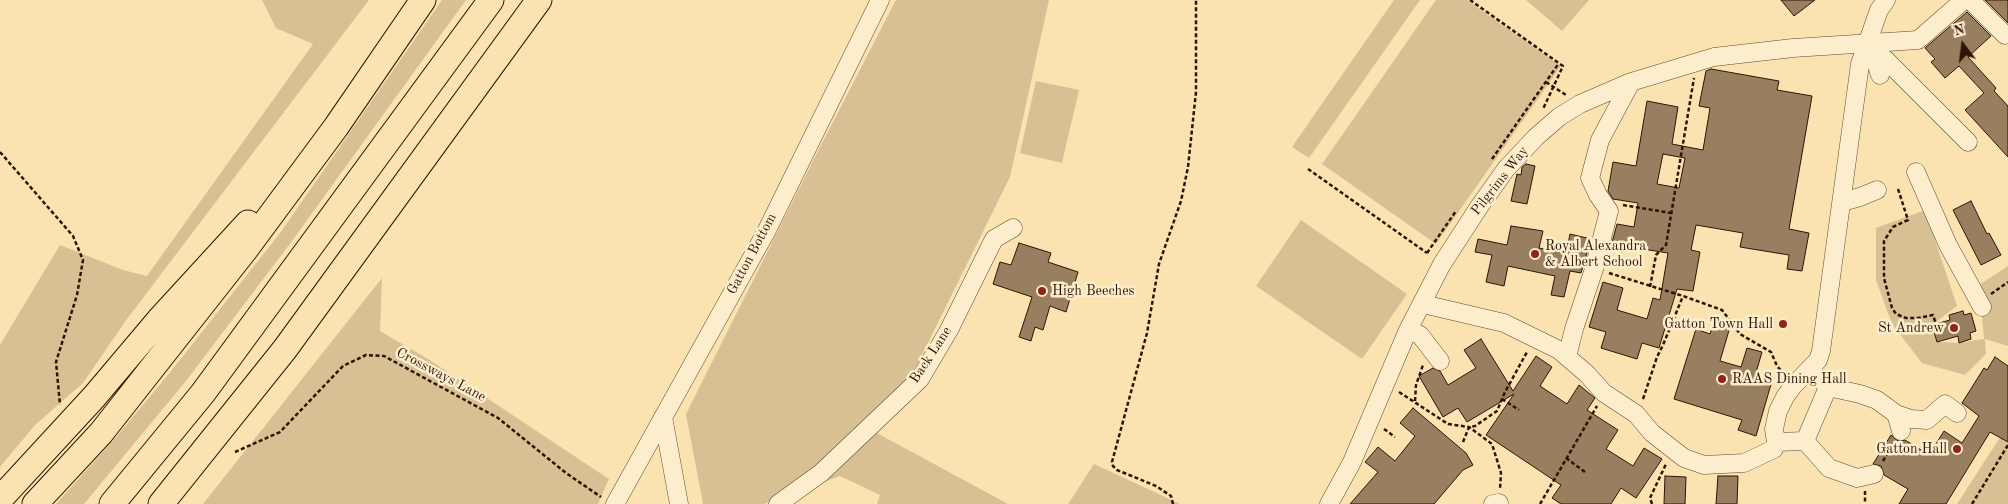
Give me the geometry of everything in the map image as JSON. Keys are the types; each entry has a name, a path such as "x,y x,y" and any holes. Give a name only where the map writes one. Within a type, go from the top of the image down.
{"highway":[{"path":"35,504 101,433 246,250 336,127 423,0"},
{"path":"112,504 203,393 491,0"},
{"path":"161,504 285,349 539,0"},
{"path":"0,498 94,397 158,320 336,127"}],"street":[{"name":"Gatton Bottom","path":"610,502 663,417 766,232 880,0"},
{"path":"1423,304 1504,323 1560,350 1587,374 1604,393 1636,414 1652,433 1684,458 1704,465 1744,463 1774,449 1776,442 1774,429 1778,411 1793,386 1812,368 1821,352 1860,64 1871,50 1879,10 1886,0"},
{"name":"Pilgrims Way","path":"1329,504 1352,462 1408,330 1442,264 1479,206 1506,169 1536,137 1559,117 1580,104 1631,82 1714,57 1793,48 1871,50 1918,40 1964,0"},
{"path":"1970,0 2004,35"},
{"path":"1871,50 1880,75"},
{"path":"1871,50 1885,59 1968,142"},
{"path":"1568,357 1609,210 1590,178 1600,140 1631,82"},
{"path":"1916,172 1948,245 1982,307"},
{"path":"1842,202 1877,190"},
{"name":"Back Lane","path":"778,504 821,473 920,379 949,330 994,239 1013,228"},
{"path":"1408,330 1420,335 1440,361"},
{"path":"1812,368 1828,387 1877,400 1896,414 1911,419 1927,420 1945,404 1957,413"},
{"path":"1805,441 1828,387"},
{"path":"1896,414 1900,432"},
{"path":"663,417 679,504"},
{"path":"1776,442 1805,441"},
{"path":"1805,441 1829,468 1857,478 1874,474"}],"path":[{"path":"1173,504 1171,496 1156,486 1116,470 1112,462 1147,333 1160,264 1181,201 1188,166 1196,92 1196,0"},
{"path":"1470,0 1563,66 1540,115"},
{"path":"1650,287 1656,255 1666,245 1694,78 1691,63"},
{"path":"1546,82 1580,104"},
{"path":"0,152 73,236 83,260 77,295 56,362 60,406"},
{"path":"1308,170 1442,264"},
{"path":"1898,189 1908,220 1892,228 1884,241 1884,278 1890,300 1896,314 1906,318 1934,315 1936,324"},
{"path":"1603,202 1671,213"},
{"path":"1594,269 1722,310 1740,334 1771,352 1777,366 1793,386"},
{"path":"1636,414 1657,357 1664,345 1683,296"},
{"path":"1385,384 1415,401 1448,424 1475,426 1497,412 1535,338"},
{"path":"1415,401 1416,385 1429,346"},
{"name":"Crossways Lane","path":"235,452 280,432 343,366 366,355 384,356 498,418 566,473 610,502"},
{"path":"1540,504 1604,393"},
{"path":"1502,399 1519,410"},
{"path":"1463,442 1469,427"},
{"path":"1469,427 1492,444 1501,473 1496,503"},
{"path":"1874,474 1900,432"},
{"path":"1972,504 2008,444"},
{"path":"1652,504 1650,498 1672,450"},
{"path":"1566,458 1585,472"}],"shaded area":[{"path":"262,0 369,0 127,319 83,383 35,425 0,467 0,345 60,245 123,270 147,276 313,44 276,28"},
{"path":"442,0 466,0 292,241 186,381 84,504 56,504 117,436 172,370 280,233"},
{"path":"896,0 1049,0 1010,177 914,371 864,426 1008,504 877,504 880,495 840,476 764,504 703,504 686,414"},
{"path":"1394,0 1420,0 1309,158 1292,147"},
{"path":"1436,0 1467,0 1561,66 1436,244 1322,164"},
{"path":"1526,0 1589,0 1562,31"},
{"path":"1036,81 1079,90 1062,163 1020,153"},
{"path":"1925,210 1957,306 1932,325 1938,342 1959,343 1984,339 1979,285 2008,266 2008,346 1985,339 1986,354 1965,375 1922,363 1892,324 1876,280 1876,228"},
{"path":"1301,220 1407,294 1362,359 1256,286"},
{"path":"382,278 380,331 428,359 609,479 598,504 203,504"},
{"path":"2008,425 2008,504 1957,504"},
{"path":"1094,464 1180,504 1068,504"}],"building":[{"path":"1781,0 1815,0 1794,16"},
{"path":"1985,0 2008,0 2008,23"},
{"path":"1967,12 1991,36 1968,57 1996,88 1994,91 2008,106 2008,157 1965,110 1984,93 1959,66 1945,78 1931,62 1935,59 1925,48"},
{"path":"1711,69 1779,81 1777,90 1812,96 1789,229 1809,233 1802,271 1787,269 1789,255 1740,247 1743,233 1696,225 1691,250 1700,252 1693,291 1677,289 1659,348 1642,343 1637,359 1601,348 1606,332 1589,327 1603,282 1623,288 1617,310 1647,319 1653,298 1660,300 1668,253 1624,246 1623,252 1610,250 1617,224 1634,227 1638,203 1613,199 1608,191 1613,162 1636,166 1647,101 1678,107 1672,144 1703,150 1710,108 1699,106 1706,71","holes":["1663,154 1685,158 1679,188 1657,184"]},
{"path":"1526,164 1535,166 1527,204 1511,201 1517,174 1521,175 1522,167"},
{"path":"1971,201 1987,234 1989,233 2001,255 1981,265 1953,210"},
{"path":"1511,226 1543,231 1539,248 1566,254 1570,234 1591,239 1581,273 1570,271 1564,297 1551,295 1555,276 1508,266 1504,286 1486,282 1492,255 1475,252 1478,239 1507,245"},
{"name":"High Beeches","path":"1019,243 1051,253 1048,262 1078,272 1066,312 1050,306 1043,330 1035,327 1031,341 1019,337 1032,297 993,284 1000,262 1011,265"},
{"name":"St Andrew","path":"1963,311 1964,315 1971,313 1976,331 1970,333 1971,339 1959,343 1958,336 1937,342 1932,325 1950,320 1949,315"},
{"name":"RAAS Dining Hall","path":"1714,322 1730,327 1720,361 1741,367 1747,348 1762,352 1755,376 1772,381 1756,436 1738,430 1742,420 1674,399 1696,329 1710,334"},
{"path":"1481,339 1513,391 1536,356 1552,367 1540,386 1567,404 1579,385 1595,398 1587,410 1618,430 1606,449 1633,466 1644,448 1662,459 1636,498 1621,488 1611,504 1561,504 1552,498 1561,485 1486,435 1514,394 1467,422 1458,408 1443,417 1419,376 1433,368 1440,371 1448,385 1476,368 1464,350"},
{"name":"Gatton Hall","path":"1995,357 2008,366 2008,442 1990,432 1946,504 1899,504 1908,489 1884,475 1881,466 1873,464 1891,435 1898,441 1905,440 1929,455 1944,431 1962,443 1979,416 1962,403 1984,368 1987,370"},
{"path":"1413,408 1466,453 1473,465 1463,470 1434,504 1350,504 1378,472 1365,462 1378,447 1395,461 1415,436 1400,423"},
{"path":"1665,476 1686,477 1685,504 1664,504"},
{"path":"1718,476 1738,476 1737,504 1716,504"}],"place":[{"name":"Royal Alexandra & Albert School","path":"1535,254"},
{"name":"High Beeches","path":"1042,291"},
{"name":"Gatton Town Hall","path":"1783,324"},
{"name":"St Andrew","path":"1954,328"},
{"name":"RAAS Dining Hall","path":"1722,379"},
{"name":"Gatton Hall","path":"1957,449"}]}
